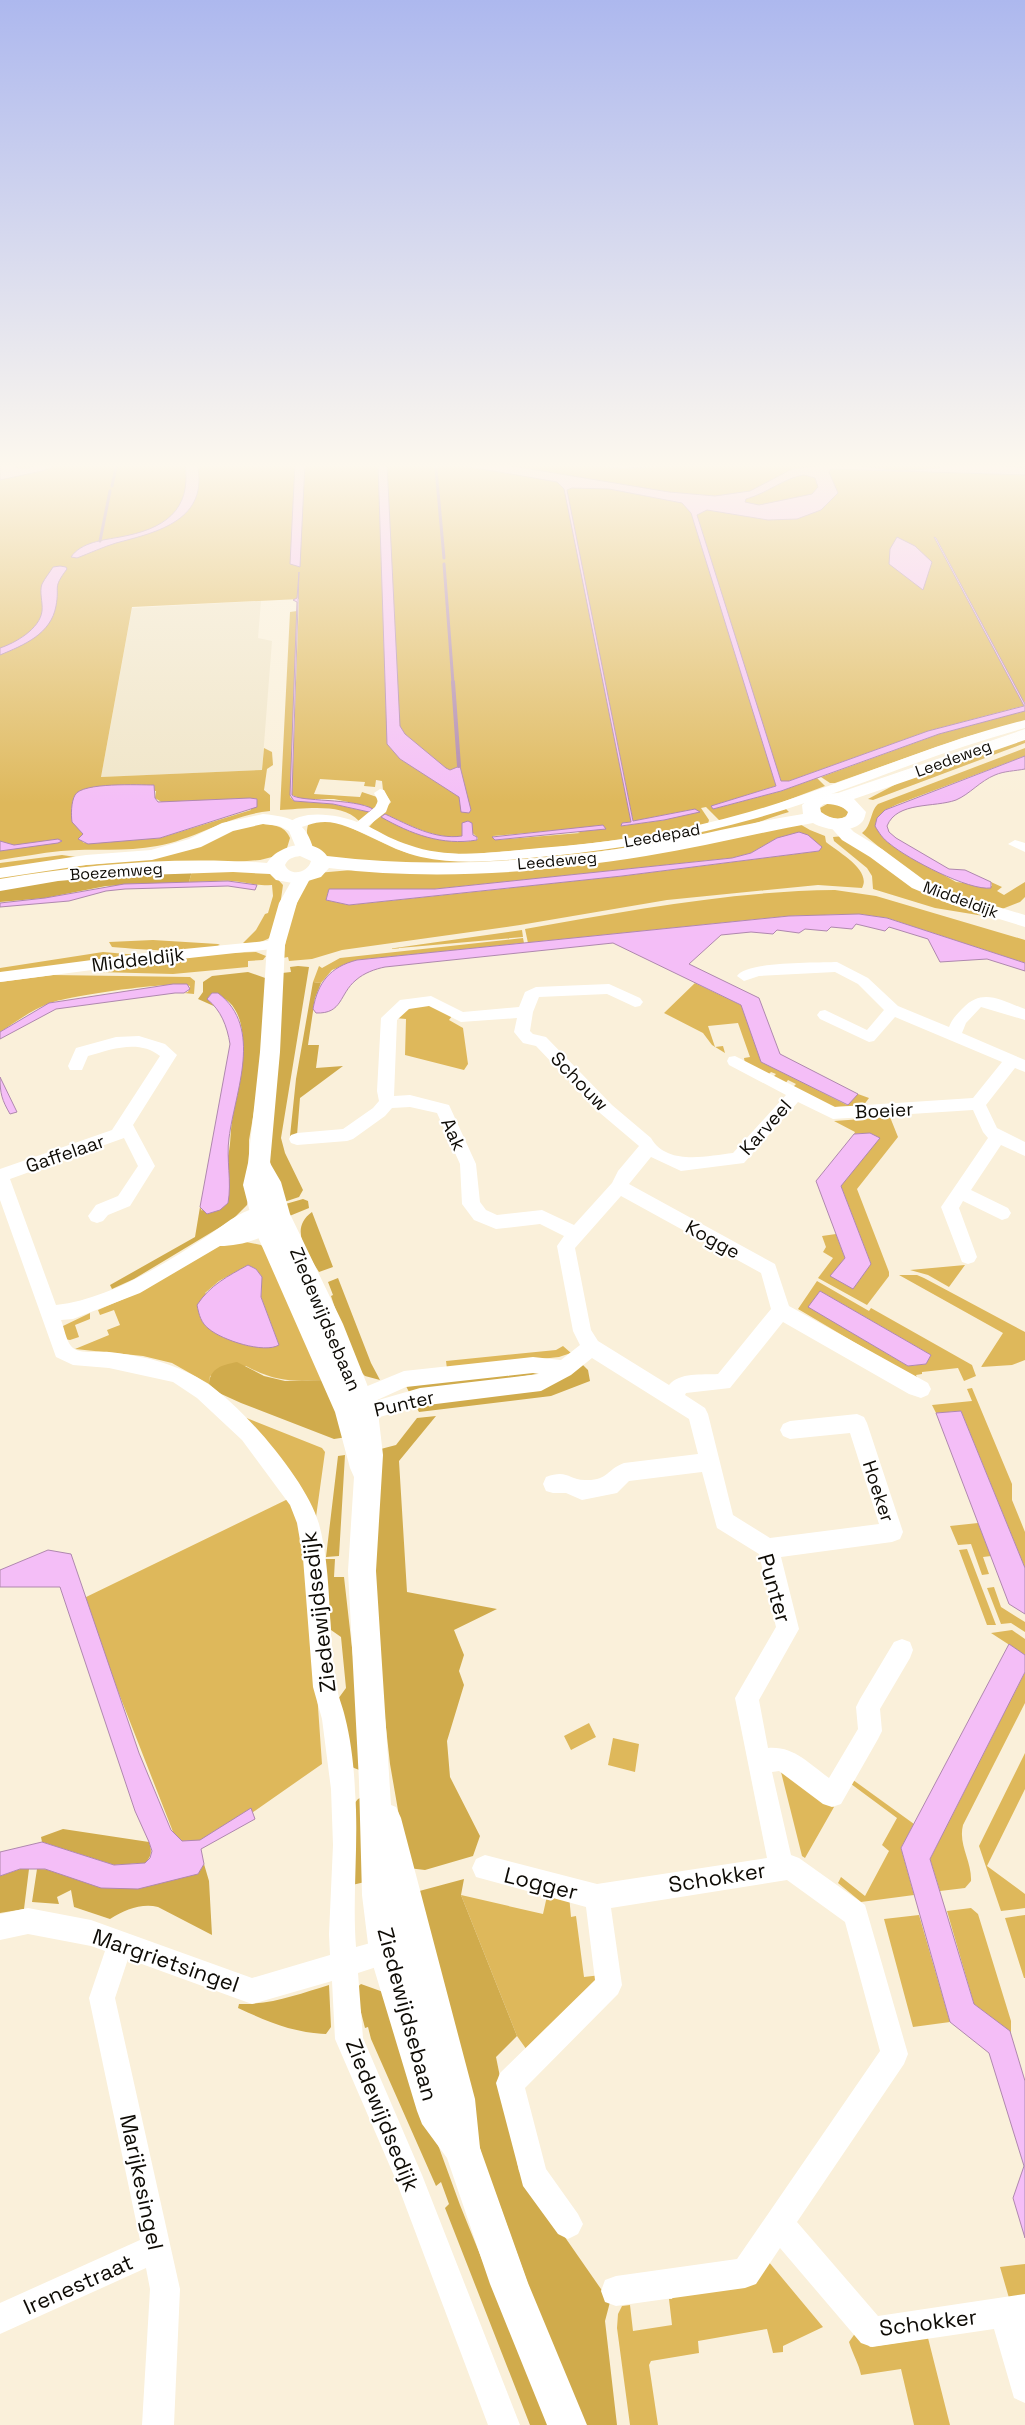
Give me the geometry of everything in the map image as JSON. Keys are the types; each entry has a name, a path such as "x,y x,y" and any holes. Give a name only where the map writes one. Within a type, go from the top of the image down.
{"main road":[{"name":"Leedeweg","path":"845,813 882,784 1025,734"},
{"path":"820,799 845,813 813,813 813,803 820,799"},
{"name":"Leedeweg","path":"297,865 473,867 558,861 623,854 706,840 813,813"},
{"name":"Boezemweg","path":"0,885 58,875 116,870 297,865"}],"street":[{"name":"Leedepad","path":"295,829 313,818 324,817 360,826 417,852 444,856 541,852 612,844 670,834 755,814 956,742 1025,724"},
{"path":"360,826 381,809 384,801 380,793"},
{"name":"Middeldijk","path":"845,813 848,836 876,853 918,884 938,893 1025,921"},
{"path":"0,873 86,860 152,855 195,843 228,827 254,820 274,819 295,829 297,865"},
{"name":"Ziedewijdsebaan","path":"297,865 296,893 288,902 275,960 270,1052 259,1163 254,1185 357,1407 367,1481 362,1571 375,1781 378,1895 401,1947 435,2111 462,2148 509,2284 567,2425"},
{"name":"Middeldijk","path":"0,977 153,957 275,960"},
{"path":"744,976 758,971 837,967 863,981 893,1010 1019,1063 978,1104 991,1132 1025,1150"},
{"path":"297,1139 347,1135 379,1112 387,1102 385,1092 389,1018 405,1004 431,1001 460,1018 525,1012 530,996 536,992 609,989 635,1002"},
{"path":"953,1035 958,1021 977,1002 986,1001 1025,1015"},
{"path":"825,1015 869,1037 893,1010"},
{"name":"Schouw","path":"525,1012 522,1032 528,1039 541,1041 606,1109 645,1142 649,1149"},
{"name":"Gaffelaar","path":"0,1176 118,1134 169,1055 161,1046 127,1039 82,1052 76,1066"},
{"path":"735,1061 795,1094"},
{"name":"Karveel","path":"649,1149 681,1165 738,1158 795,1094"},
{"name":"Boeier","path":"795,1094 833,1113 978,1104"},
{"name":"Aak","path":"387,1102 410,1101 443,1109 468,1164 471,1204 480,1216 496,1222 542,1217 575,1234"},
{"name":"Gaffelaar","path":"97,1216 102,1210 124,1201 147,1166 124,1124"},
{"path":"968,1256 950,1207 998,1136"},
{"path":"591,1347 582,1331 566,1246 619,1187 624,1176 649,1149"},
{"name":"Ziedewijdsedijk","path":"0,1176 63,1351 73,1357 128,1363 164,1370 180,1376 204,1392 249,1434 298,1499 308,1523 314,1554 324,1687 334,1719 343,1788 345,1845 343,1966 349,2039 408,2175 504,2425"},
{"name":"Kogge","path":"619,1187 769,1269 781,1311"},
{"path":"960,1192 1002,1213"},
{"path":"50,1314 73,1311 134,1288 217,1239 233,1239 268,1218"},
{"path":"671,1397 681,1385 723,1382 781,1311 916,1388 921,1389"},
{"name":"Punter","path":"357,1407 420,1397 541,1383 564,1369 591,1347 698,1414 724,1521 768,1548 788,1629 746,1698 781,1867"},
{"name":"Hoeker","path":"768,1548 892,1532 857,1423 790,1430"},
{"path":"553,1484 567,1483 582,1490 610,1486 624,1472 710,1462"},
{"path":"758,1762 782,1759 832,1795 870,1731 868,1708 902,1650"},
{"path":"343,1788 375,1781"},
{"name":"Schokker","path":"597,1897 790,1867 856,1914 894,2054 746,2273 616,2291"},
{"name":"Logger","path":"485,1868 597,1897"},
{"path":"568,2224 533,2176 510,2084 609,1986 597,1897"},
{"name":"Margrietsingel","path":"0,1927 28,1921 91,1933 252,1991 343,1966 401,1947"},
{"name":"Marijkesingel","path":"120,1945 102,1998 165,2289 158,2425"},
{"name":"Schokker","path":"779,2224 872,2332 1015,2310"},
{"name":"Irenestraat","path":"0,2319 156,2248"},
{"path":"1015,2310 1025,2386"}],"shaded area":[{"path":"0,576 1025,576 1025,704 1024,701 1023,706 928,731 789,781 781,781 773,776 776,786 711,806 713,809 781,791 817,778 825,786 761,810 720,821 706,807 701,808 709,820 708,824 608,841 558,847 460,854 423,851 391,839 369,827 391,802 383,790 382,781 376,780 375,787 364,786 365,782 320,779 314,794 360,797 362,792 377,797 378,807 359,821 352,815 333,809 280,810 290,612 297,611 290,797 294,801 333,804 364,811 367,806 334,799 302,799 292,795 299,599 132,607 101,777 262,770 264,748 272,752 273,765 267,769 264,790 270,795 270,811 241,817 171,843 157,846 133,849 61,851 0,860","holes":["87,789 156,791 155,798 163,803 250,798 251,810 160,838 84,843 82,841 83,834 78,828","630,806 633,821 695,809 664,820 621,826 622,823 631,822","385,814 423,831 443,836 463,836 462,823 478,838 477,840 464,841 439,840 416,833 381,817","571,829 580,833 495,840 493,836"]},
{"path":"47,576 61,576 57,587 56,606 49,624 35,637 0,655 0,648 13,643 37,624 42,611 42,584"},
{"path":"299,576 292,795 305,799 353,803 373,809 369,812 333,804 294,801 290,795 297,602 293,600 297,598"},
{"path":"382,576 393,576 400,726 405,734 446,768 450,770 460,766 471,810 469,813 461,812 459,797 400,759 387,744"},
{"path":"582,576 584,576 633,821 695,809 700,812 664,820 621,826 622,823 631,822"},
{"path":"711,576 716,576 781,781 789,781 928,731 1024,706 955,576 956,576 1025,704 1025,711 939,734 781,791 713,809 711,806 776,786"},
{"path":"905,576 927,576 923,590"},
{"path":"261,601 258,638 272,641 262,770 101,777 132,608"},
{"path":"1025,711 1025,721 962,738 835,783 830,783 821,777 939,734"},
{"path":"1025,739 1025,743 873,800 868,799 898,783"},
{"path":"1025,748 1025,756 898,804 885,810 877,818 891,845 956,882 992,886 991,882 1002,887 997,891 1004,895 1025,882 1025,897 1020,902 1002,909 964,899 918,879 862,833 868,826 878,804"},
{"path":"1025,756 1025,769 995,775 956,800 907,809 892,818 887,826 889,832 896,838 949,869 965,870 991,882 991,888 981,888 968,884 924,865 888,842 881,836 875,826 877,818 885,810"},
{"path":"154,785 155,798 158,802 250,798 257,799 257,807 160,838 88,844 78,839 83,834 72,822 71,812 75,795 80,791 99,786"},
{"path":"829,803 848,810 848,814 838,819 820,813 820,808"},
{"path":"786,809 789,812 735,829 692,837 562,856 475,862 336,861 319,853 311,845 307,834 309,822 330,818 408,853 445,858 573,852"},
{"path":"385,814 422,831 452,837 462,836 462,823 468,821 472,823 473,835 477,837 477,840 451,841 427,837 404,829 381,817"},
{"path":"798,823 825,836 826,842 858,868 864,881 862,888 818,885 667,900 520,925 342,950 312,959 289,961 288,957 283,958 288,926 305,882 317,873 363,869 487,868","holes":["777,838 819,851 622,876 349,905 326,900 329,889 435,889 732,858 751,853"]},
{"path":"259,824 273,825 285,830 290,838 287,848 272,857 260,860 0,881 0,877 46,869 137,860 237,828"},
{"path":"603,825 606,829 495,840 492,837"},
{"path":"799,832 808,835 822,847 819,851 622,876 349,905 326,900 329,889 435,889 732,858 751,853 777,838"},
{"path":"844,836 984,914 984,916 935,908 873,889 872,876 867,868 834,841 833,837"},
{"path":"58,839 62,841 0,851 0,841 14,845"},
{"path":"62,855 83,858 0,870 0,863"},
{"path":"232,870 272,873 283,885 280,906 271,937 268,939 261,942 243,943 256,930 265,914 268,913 273,896 272,885 228,881 189,882 192,871"},
{"path":"192,871 189,882 106,886 45,898 0,902 0,889 60,879"},
{"path":"228,881 257,885 255,890 228,886 125,889 106,891 69,901 0,907 0,903 45,898 124,884"},
{"path":"835,890 876,896 1025,940 1025,963 887,918 859,914 789,916 528,943 525,929 640,909 718,898 796,891"},
{"path":"859,914 887,918 1025,963 1025,971 987,959 940,962 928,939 889,927 885,931 856,924 852,929 831,927 827,931 805,929 799,933 777,930 773,934 751,932 721,935 689,964 759,998 780,1054 858,1094 848,1105 761,1062 741,1005 613,943 385,967 362,975 351,985 336,1007 331,1010 316,1013 313,1009 318,991 327,977 339,967 357,960 789,916"},
{"path":"522,930 523,937 388,949"},
{"path":"523,938 524,943 357,960 332,970 321,983 313,982 319,966 322,968 340,958"},
{"path":"153,940 220,945 198,950 168,951 112,947 109,942"},
{"path":"103,952 138,955 0,974 0,968"},
{"path":"256,952 266,956 263,960 248,961 248,967 173,974 98,972 94,969 225,953"},
{"path":"290,967 309,967 281,1138 285,1153 303,1190 299,1197 281,1203 268,1154 282,973 291,972"},
{"path":"248,972 268,979 264,1054 249,1140 249,1196 247,1205 232,1220 134,1279 112,1289 110,1285 195,1237 200,1207 202,1211 227,1159 243,1049 242,1030 237,1013 227,1001 212,993 207,999 216,1007 198,999 203,992 203,982 212,976"},
{"path":"53,975 190,977 195,981 194,994 184,993 188,992 190,986 165,985 60,1000 31,1012 0,1032 0,982"},
{"path":"313,982 321,983 315,998 308,1045 319,1045 316,1068 343,1066 300,1098 297,1135 290,1136 296,1079"},
{"path":"695,983 741,1005 762,1062 847,1105 858,1094 869,1098 863,1106 832,1107 793,1087 796,1084 788,1080 785,1084 773,1077 776,1074 771,1072 768,1075 745,1064 744,1058 750,1057 738,1023 708,1026 715,1047 703,1033 664,1013"},
{"path":"173,984 187,984 190,989 184,993 56,1009 0,1039 0,1032 49,1003"},
{"path":"212,993 218,993 232,1007 240,1024 243,1042 243,1061 229,1138 228,1203 220,1210 207,1214 200,1207 230,1044 223,1019 207,999"},
{"path":"430,1005 452,1016 449,1020 463,1028 468,1064 464,1070 405,1055 406,1019 395,1018 408,1007"},
{"path":"723,1046 725,1053 715,1047"},
{"path":"0,1077 17,1112 10,1114 5,1105 1,1092"},
{"path":"890,1117 898,1137 857,1189 889,1272 889,1276 867,1305 818,1278 833,1258 823,1252 826,1247 822,1236 836,1234 845,1258 831,1277 871,1264 841,1186 870,1133 854,1134 855,1132 834,1121"},
{"path":"870,1133 880,1138 841,1186 871,1264 853,1289 830,1276 845,1258 816,1181 854,1134"},
{"path":"303,1199 308,1201 309,1208 287,1217 282,1205"},
{"path":"312,1212 333,1267 319,1272 302,1242 301,1234 301,1226"},
{"path":"241,1241 261,1245 274,1256 327,1380 285,1380 267,1376 246,1366 210,1376 209,1384 172,1363 143,1356 75,1349 109,1335 107,1330 120,1325 114,1310 100,1315 98,1310 142,1291 221,1244","holes":["248,1265 256,1269 262,1277 261,1297 279,1345 205,1293 219,1281"]},
{"path":"248,1265 256,1269 262,1277 261,1297 279,1345 264,1348 243,1345 215,1333 206,1327 202,1321 197,1305 202,1298 220,1282"},
{"path":"965,1265 949,1287 928,1275 910,1270"},
{"path":"899,1275 917,1275 924,1278 1025,1332 1025,1360 1012,1365 981,1367 1003,1333"},
{"path":"338,1278 371,1363 380,1380 365,1376 354,1365 328,1282"},
{"path":"817,1281 869,1311 871,1308 972,1365 976,1376 964,1381 958,1368 922,1372 922,1374 916,1375 918,1380 798,1309","holes":["820,1291 931,1355 926,1364 908,1366 809,1307"]},
{"path":"820,1291 931,1355 926,1364 908,1366 808,1307"},
{"path":"90,1313 90,1319 75,1325 79,1337 70,1340 64,1339 61,1329 63,1326"},
{"path":"563,1346 571,1353 559,1357 447,1369 446,1361 556,1350"},
{"path":"237,1362 264,1376 285,1381 327,1380 347,1437 334,1439 219,1393 209,1384 212,1374 222,1366"},
{"path":"581,1363 588,1370 590,1381 551,1396 419,1412 414,1403 535,1389"},
{"path":"540,1369 544,1373 410,1394 405,1384"},
{"path":"972,1388 1012,1484 1012,1500 1025,1532 1025,1568 961,1411 936,1413 932,1405 972,1401 967,1389"},
{"path":"961,1411 1025,1568 1025,1614 1009,1604 936,1413"},
{"path":"436,1416 399,1461 407,1592 497,1609 454,1630 464,1655 459,1671 464,1685 447,1741 450,1777 480,1836 473,1856 425,1870 408,1868 390,1764 373,1609 377,1450 396,1445 417,1418"},
{"path":"244,1417 322,1448 325,1452 316,1517 294,1477"},
{"path":"345,1455 339,1556 326,1557 338,1456"},
{"path":"288,1499 306,1535 322,1764 200,1849 177,1842 82,1599"},
{"path":"978,1523 991,1556 983,1557 989,1574 982,1575 971,1544 958,1545 950,1526"},
{"path":"967,1549 996,1625 987,1625 959,1550"},
{"path":"48,1550 71,1554 139,1753 171,1830 182,1841 200,1840 251,1808 255,1819 201,1849 204,1864 198,1874 138,1889 101,1888 45,1869 20,1869 0,1876 0,1852 42,1842 114,1865 145,1863 150,1858 152,1851 135,1811 60,1587 0,1587 0,1570"},
{"path":"325,1559 335,1559 334,1577 344,1577 356,1683 362,1771 347,1763 338,1699 346,1688 341,1637 331,1630"},
{"path":"994,1587 1001,1607 1025,1622 1025,1632 1011,1623 1001,1624 987,1588"},
{"path":"1012,1630 1025,1639 1025,1655 991,1633"},
{"path":"1009,1644 1025,1655 1025,1672 930,1859 974,2004 1010,2031 1025,2081 1025,2238 1013,2198 1024,2166 989,2053 950,2022 901,1848"},
{"path":"1025,1672 1025,1703 963,1825 962,1839 971,1881 965,1888 940,1891 930,1859"},
{"path":"589,1723 596,1737 571,1750 564,1736"},
{"path":"613,1738 639,1744 635,1772 608,1765"},
{"path":"1025,1753 1025,1789 987,1866 1025,1894 1025,1908 1001,1911 979,1846"},
{"path":"787,1771 834,1807 805,1858 802,1856 781,1772"},
{"path":"849,1777 914,1824 901,1848 914,1895 861,1902 838,1883 841,1877 865,1896 889,1851 882,1845 897,1818 847,1781"},
{"path":"364,1796 365,1882 352,1885 353,1805"},
{"path":"63,1829 149,1842 150,1856 145,1863 114,1865 42,1842 41,1837"},
{"path":"204,1864 209,1881 212,1935 158,1907 152,1906 133,1908 110,1919 74,1907 71,1890 57,1897 59,1904 32,1902 37,1869 198,1874"},
{"path":"20,1869 29,1869 24,1909 0,1913 0,1876"},
{"path":"464,1879 461,1895 517,2036 496,2057 519,2171 610,2302 605,2321 617,2425 584,2425 548,2340 482,2156 412,1893"},
{"path":"461,1895 543,1914 547,1896 569,1895 571,1917 576,1916 584,1977 601,1975 529,2053 517,2036"},
{"path":"971,1908 978,1914 1011,2021 1011,2036 1009,2031 974,2004 947,1911"},
{"path":"919,1915 950,2022 913,2027 884,1919"},
{"path":"1025,1915 1025,1978 1024,1978 1005,1918"},
{"path":"361,1984 386,1993 422,2101 460,2205 549,2425 530,2425 445,2208 449,2204 441,2182 436,2186 371,2039 368,2027 365,2028 355,1989"},
{"path":"329,1985 331,2027 326,2034 302,2031 280,2025 238,2008 239,2004 274,2001"},
{"path":"768,2261 823,2327 783,2346 783,2352 773,2353 767,2329 698,2341 699,2353 651,2361 649,2365 658,2425 630,2425 617,2328 618,2314 622,2306 630,2305 633,2331 672,2325 669,2299 672,2299 676,2289"},
{"path":"1025,2264 1025,2295 1009,2298 1000,2267"},
{"path":"856,2332 870,2347 928,2338 950,2425 914,2425 901,2369 861,2375 849,2342"}],"waterway":[{"path":"445,576 453,683"},
{"path":"453,682 459,766"}]}
